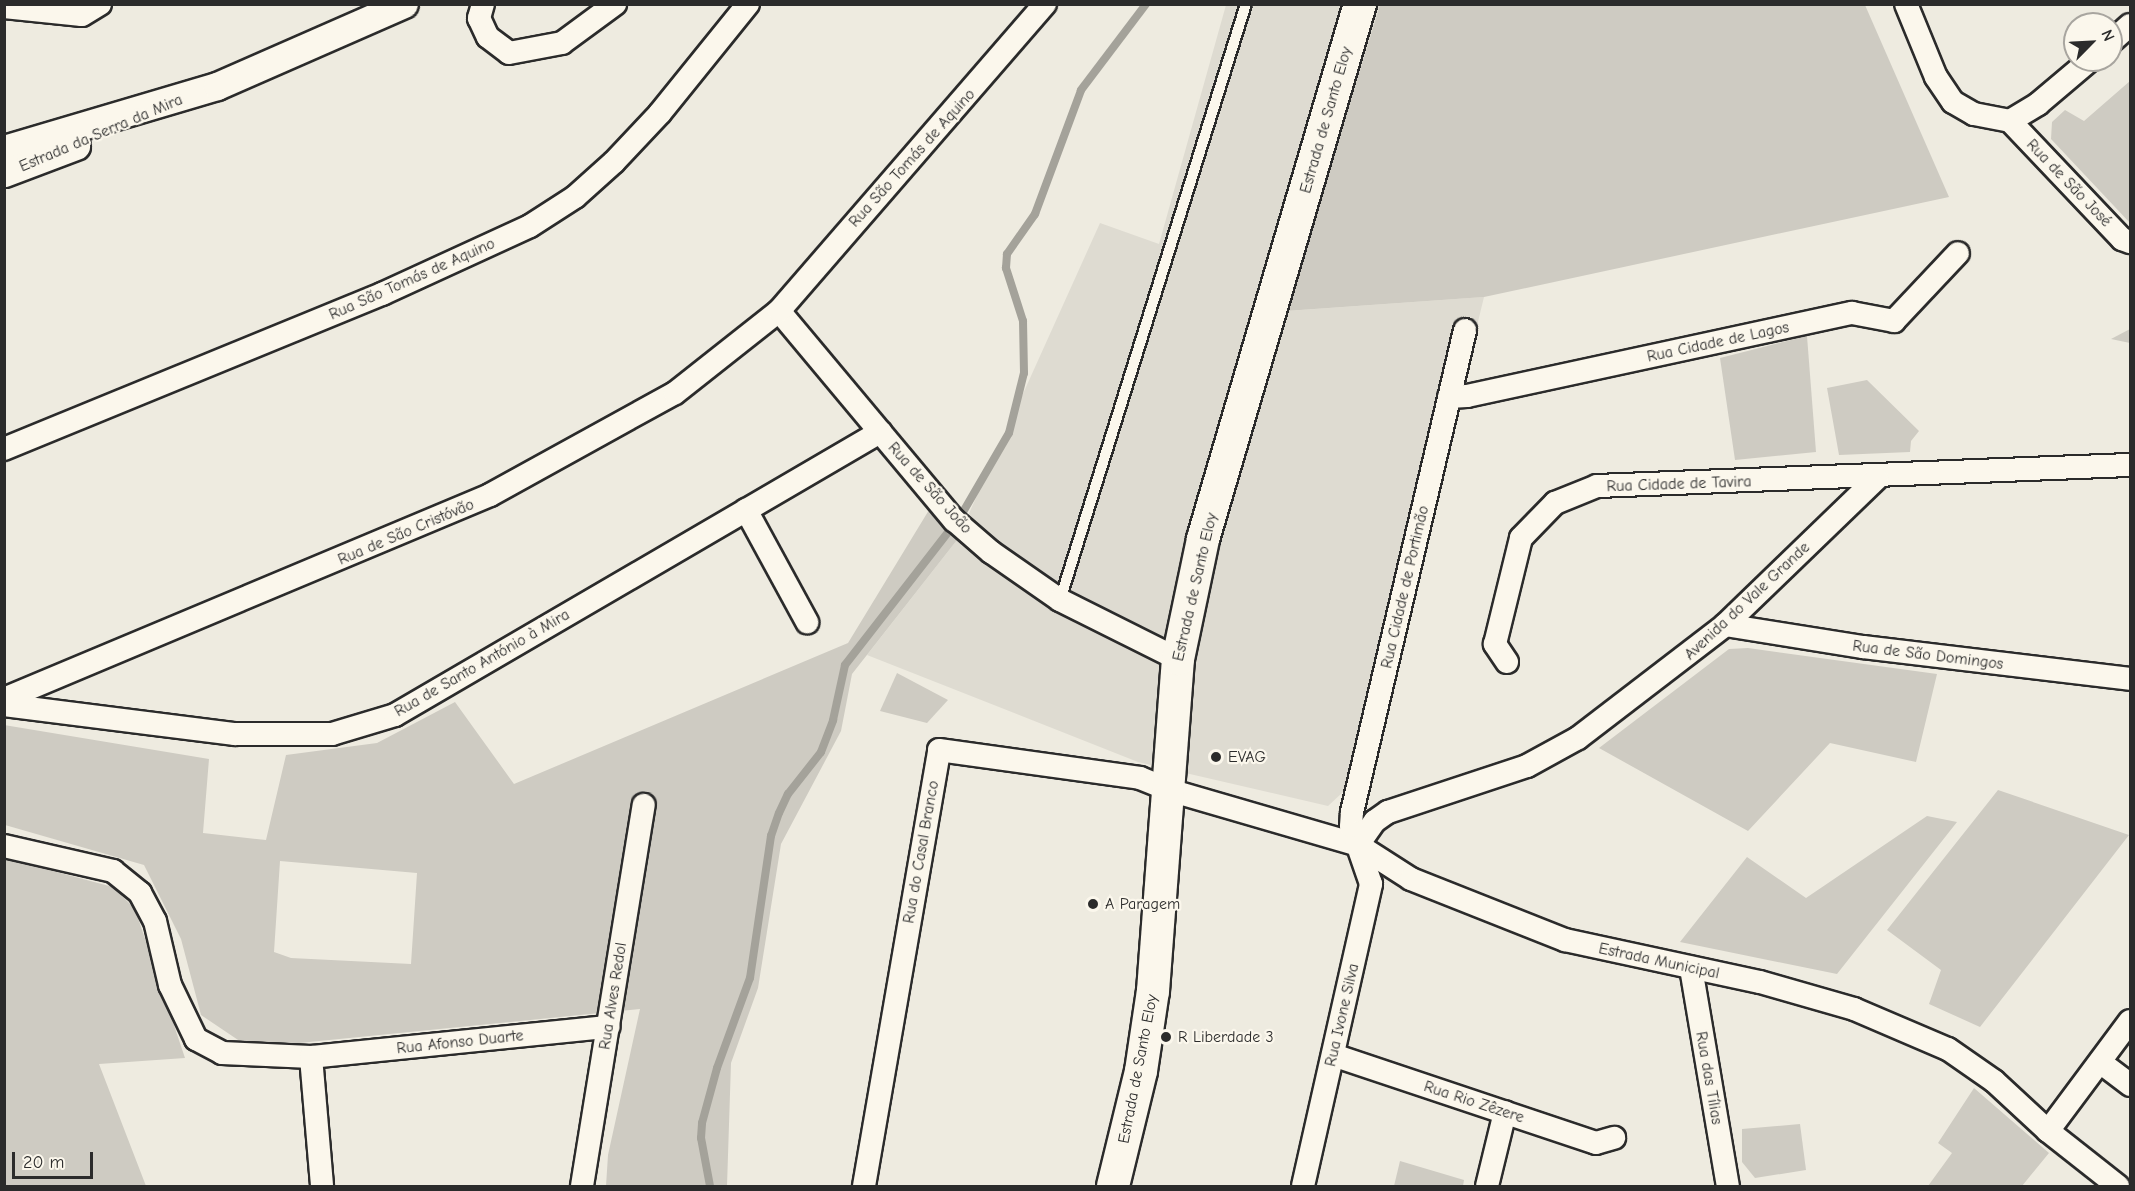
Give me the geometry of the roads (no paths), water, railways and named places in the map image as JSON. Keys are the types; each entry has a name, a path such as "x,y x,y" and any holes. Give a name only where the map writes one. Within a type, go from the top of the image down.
{"main road":[{"name":"Estrada de Santo Eloy","path":"1113,1186 1141,1071 1153,991 1178,659 1203,539 1360,4"}],"street":[{"path":"4,7 82,15 100,4"},
{"name":"Estrada da Serra da Mira","path":"4,173 104,135 198,92 366,24 404,4"},
{"path":"483,4 479,18 488,37 509,53 562,44 615,4"},
{"name":"Rua São Tomás de Aquino","path":"4,449 382,294 530,226 575,197 614,162 660,113 748,4"},
{"name":"Rua São Tomás de Aquino","path":"779,311 1045,4"},
{"path":"1906,4 1936,77 1953,102 1990,119 2010,121 2038,104 2076,72"},
{"name":"Estrada da Serra da Mira","path":"4,149 198,92"},
{"name":"Rua de São José","path":"2010,121 2122,239 2130,242"},
{"name":"Rua Cidade de Lagos","path":"1449,397 1467,396 1852,313 1893,321 1958,253"},
{"name":"Rua de São João","path":"779,311 954,520 991,552 1060,600 1178,659"},
{"name":"Rua de São Cristóvão","path":"4,699 490,495 675,393 779,311"},
{"name":"Rua Cidade de Portimão","path":"1358,845 1351,826 1352,812 1465,330"},
{"name":"Rua de Santo António à Mira","path":"4,705 236,734 332,734 395,715 880,432"},
{"path":"1877,478 2130,465"},
{"name":"Avenida do Vale Grande","path":"1358,845 1375,821 1388,812 1547,757 1682,661 1725,625 1877,478"},
{"name":"Rua Cidade de Tavira","path":"1507,662 1495,644 1509,574 1521,538 1555,503 1597,486 1877,478"},
{"path":"746,510 807,622"},
{"name":"Rua de São Domingos","path":"1725,625 1863,647 2130,679"},
{"name":"Rua do Casal Branco","path":"864,1186 939,750 1140,778 1169,790"},
{"name":"Estrada Municipal","path":"1169,790 1358,845 1411,879 1565,939 1805,993 1854,1009 1948,1049 1994,1081 2048,1131 2118,1186"},
{"name":"Rua Alves Redol","path":"582,1186 644,805"},
{"name":"Rua Ivone Silva","path":"1303,1186 1371,884 1358,845"},
{"name":"Rua Afonso Duarte","path":"4,846 113,871 140,893 155,921 170,985 196,1039 222,1053 311,1057 608,1027"},
{"name":"Rua das Tílias","path":"1691,968 1728,1186"},
{"path":"2048,1131 2130,1021"},
{"name":"Rua Rio Zêzere","path":"1333,1055 1596,1143 1614,1138"},
{"path":"311,1057 322,1186"},
{"path":"2100,1062 2130,1084"},
{"path":"1487,1186 1505,1112"}],"lane":[{"path":"1060,600 1246,4"}],"waterway":[{"path":"963,512 1009,433 1024,373 1023,321 1006,268 1007,254 1035,214 1081,90 1146,4"},
{"path":"710,1186 701,1138 702,1123 717,1068 750,978 771,836 779,813 788,794 821,752 833,720 845,665 949,531"}],"place":[{"name":"EVAG","path":"1216,757"},
{"name":"A Paragem","path":"1093,904"},
{"name":"R Liberdade 3","path":"1166,1037"}]}
